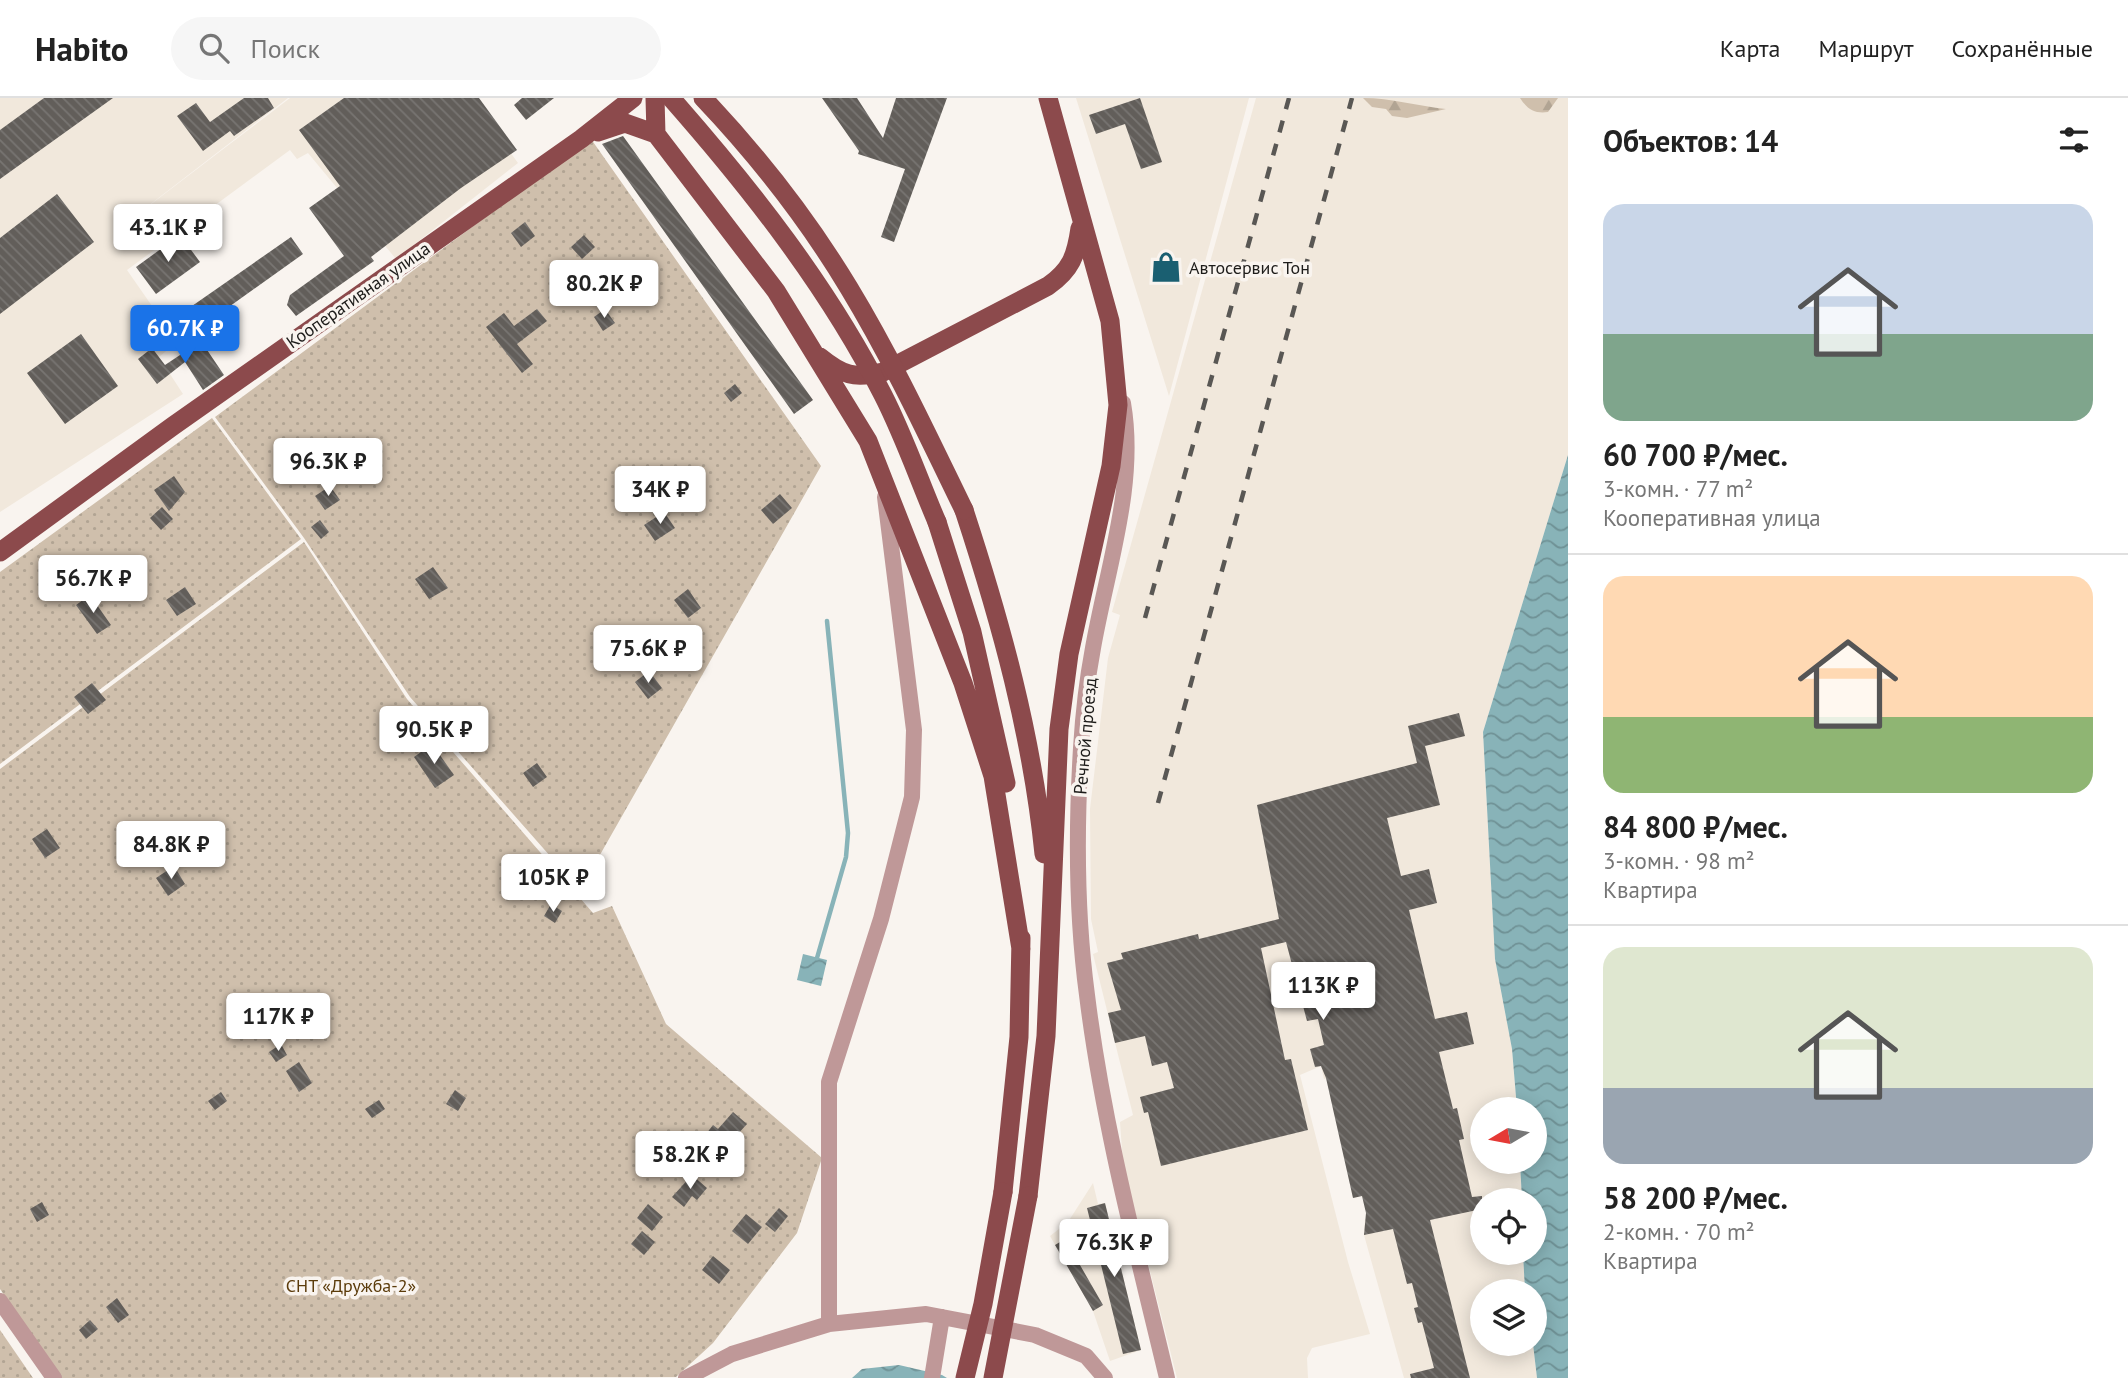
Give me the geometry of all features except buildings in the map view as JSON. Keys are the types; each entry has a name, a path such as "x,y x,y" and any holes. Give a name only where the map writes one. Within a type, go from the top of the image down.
{"main road":[{"path":"581,139 633,98"},
{"path":"655,98 656,134"},
{"path":"671,98 766,211 829,303 884,396 937,523 972,632 1000,751 1010,809 1021,922 1019,1037 1003,1192 983,1304 965,1378"},
{"path":"704,98 786,195 849,287 902,383 964,510 1000,619 1027,734 1038,796 1050,917"},
{"name":"Речной проезд","path":"1048,98 1110,321 1115,359"},
{"path":"581,139 625,123 656,134 776,291 868,441 963,683 992,776 1021,949"},
{"name":"Кооперативная улица","path":"0,552 173,426 581,139"},
{"path":"812,351 836,370 861,377 883,372 1066,274 1076,256 1082,216"},
{"path":"993,1378 1028,1196 1046,1035 1059,729 1069,654 1116,437 1115,359"}],"street":[{"name":"Речной проезд","path":"1115,359 1127,428 1126,464 1113,553 1093,649 1081,745 1077,853 1079,912 1095,1049 1122,1192 1167,1378"},
{"path":"829,1324 830,1082 881,919 912,797 914,730 882,477"},
{"path":"0,1301 54,1378"},
{"path":"686,1378 732,1354 829,1324 926,1314 1035,1335 1086,1356 1105,1378"},
{"path":"932,1378 942,1317"}],"shaded area":[{"path":"0,98 288,98 104,240 290,98 471,98 518,163 396,259 308,153 297,159 290,150 127,270 177,342 159,357 183,394 0,512"},
{"name":"Автосервис Тон","path":"1076,98 1249,98 1169,396"},
{"path":"1256,98 1568,98 1568,455 1483,732 1495,959 1512,1049 1516,1097 1470,1097 1470,1174 1521,1174 1521,1188 1470,1188 1470,1265 1524,1265 1524,1279 1470,1279 1470,1356 1534,1356 1537,1378 1404,1378 1364,1235 1365,1219 1370,1218 1362,1196 1353,1198 1349,1179 1358,1176 1333,1077 1324,1079 1321,1066 1300,1075 1348,1262 1370,1334 1312,1348 1307,1358 1308,1378 1177,1378 1123,1164 1120,1122 1133,1115 1093,954 1098,952 1091,919 1090,809 1108,658 1120,615 1112,612"},
{"path":"1093,1183 1098,1204 1105,1203 1141,1350 1110,1361 1093,1311 1050,1236 1068,1222"}],"green space":[{"path":"1363,98 1446,109 1407,118 1392,116 1386,109 1372,107"},
{"path":"1520,98 1558,98 1548,112 1539,112 1532,110"},
{"path":"591,139 821,466 580,890 410,697 304,538 215,417"},
{"path":"212,418 301,539 0,764 0,572"},
{"name":"СНТ «Дружба-2»","path":"304,542 407,699 593,913 612,906 666,1024 822,1158 797,1233 713,1343 676,1377 60,1378 0,1289 0,769"},
{"path":"0,1330 33,1378 0,1378"}],"water":[{"path":"1568,455 1568,1378 1537,1378 1534,1356 1547,1356 1547,1279 1524,1279 1524,1265 1547,1265 1547,1188 1521,1188 1521,1174 1547,1174 1547,1097 1516,1097 1512,1049 1495,959 1483,732"},
{"path":"803,954 827,960 821,986 797,980"},
{"path":"899,1365 947,1378 852,1378 862,1369"}],"waterway":[{"path":"817,958 846,857 848,833 827,621"}],"railway":[{"path":"1145,618 1289,98"},
{"path":"1158,803 1352,98"}],"place":[{"name":"Автосервис Тон","path":"1166,267"}]}
